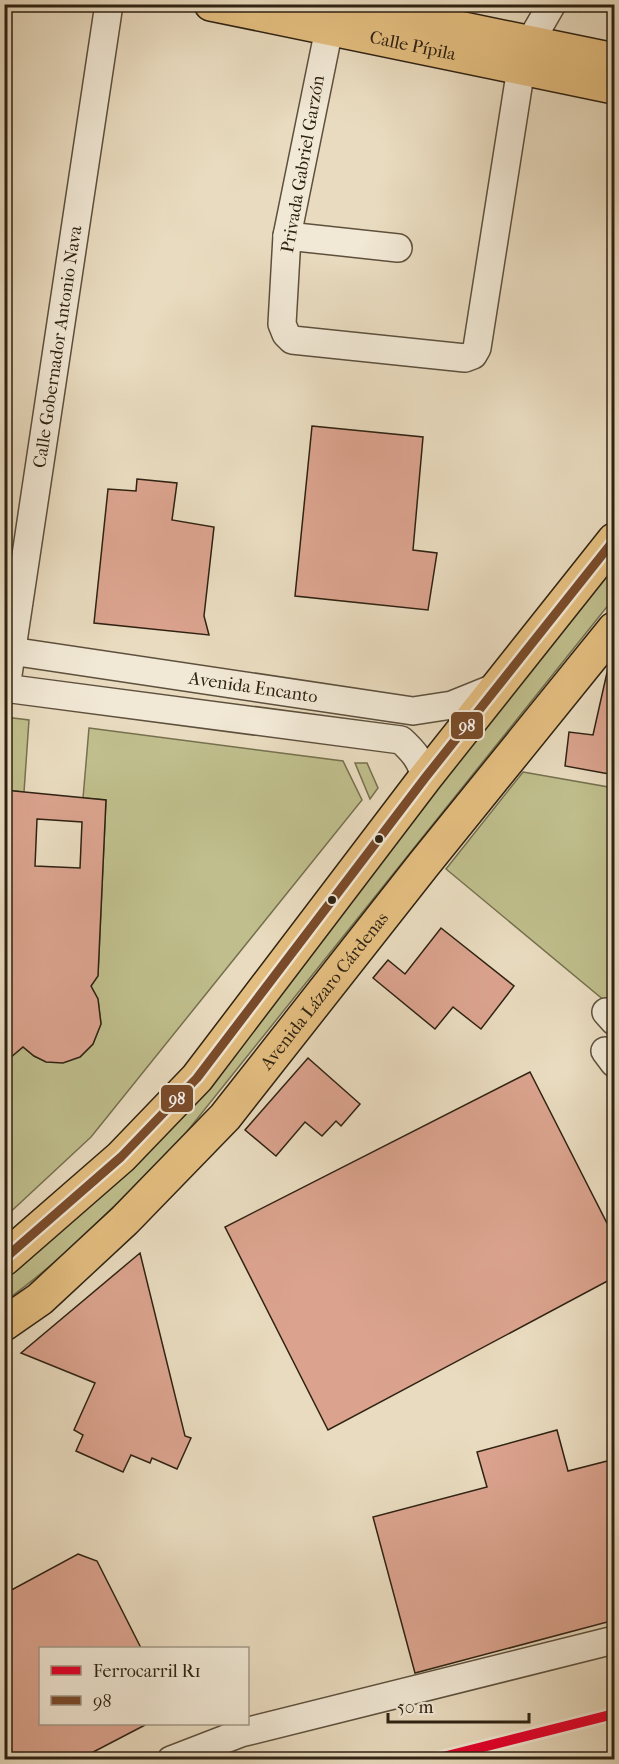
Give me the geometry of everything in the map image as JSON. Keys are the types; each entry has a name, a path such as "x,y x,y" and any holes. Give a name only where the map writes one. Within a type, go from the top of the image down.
{"main road":[{"name":"Calle Pípila","path":"211,4 336,17 526,55 615,60"},
{"name":"Calle Pípila","path":"526,55 615,87"},
{"path":"7,1255 121,1157 197,1078 424,778 615,540"},
{"name":"Avenida Lázaro Cárdenas","path":"4,1324 40,1299 125,1220 225,1117 424,864 615,629"}],"street":[{"name":"Calle Gobernador Antonio Nava","path":"5,688 8,651 109,4"},
{"path":"526,55 552,4"},
{"name":"Privada Gabriel Garzón","path":"336,17 287,236 282,324 286,334 292,340 465,358 473,355 477,348 526,55"},
{"path":"287,236 398,248"},
{"name":"Avenida Encanto","path":"8,651 413,711 452,705 499,686"},
{"name":"Avenida Encanto","path":"5,688 401,740 415,753 422,765 424,778"},
{"path":"171,1760 241,1733 615,1640"}],"shaded area":[{"path":"614,565 614,598 181,1139 74,1244 5,1301 4,1279 90,1205"},
{"path":"5,717 29,720 24,792 5,790"},
{"path":"89,728 343,761 362,800 91,1137 5,1217 4,1063 23,1047 34,1056 47,1062 80,1057 93,1044 101,1024 98,999 91,986 98,975 106,800 83,798"},
{"path":"355,763 367,763 378,788 370,799"},
{"path":"523,772 614,788 614,1003 611,1006 446,869"}],"building":[{"path":"312,426 423,437 413,550 437,553 428,610 295,596"},
{"path":"137,479 177,483 172,520 214,527 204,616 209,635 94,623 108,489 136,491"},
{"path":"608,668 615,668 615,775 565,766 569,732 593,735"},
{"path":"4,790 106,800 98,976 91,986 98,999 101,1024 93,1044 80,1057 63,1063 46,1062 23,1047 4,1063","holes":["37,819 82,822 80,868 35,866"]},
{"path":"441,928 514,986 481,1029 453,1007 435,1029 373,978 388,960 405,974"},
{"path":"308,1058 360,1104 341,1126 336,1121 322,1136 305,1122 276,1156 245,1130"},
{"path":"530,1072 615,1239 615,1277 328,1430 225,1227"},
{"path":"140,1253 185,1436 191,1438 177,1469 152,1458 150,1463 131,1455 123,1472 76,1451 83,1435 74,1430 95,1383 21,1353"},
{"path":"557,1430 568,1471 615,1459 615,1620 415,1673 373,1517 487,1487 477,1452"},
{"path":"78,1554 97,1561 140,1647 39,1647 39,1725 145,1725 78,1760 4,1760 4,1594"}],"rail line":[{"name":"R1","path":"431,1760 614,1714"}],"transit line":[{"name":"98","path":"4,1259 121,1157 197,1078 425,778 614,540"}]}
